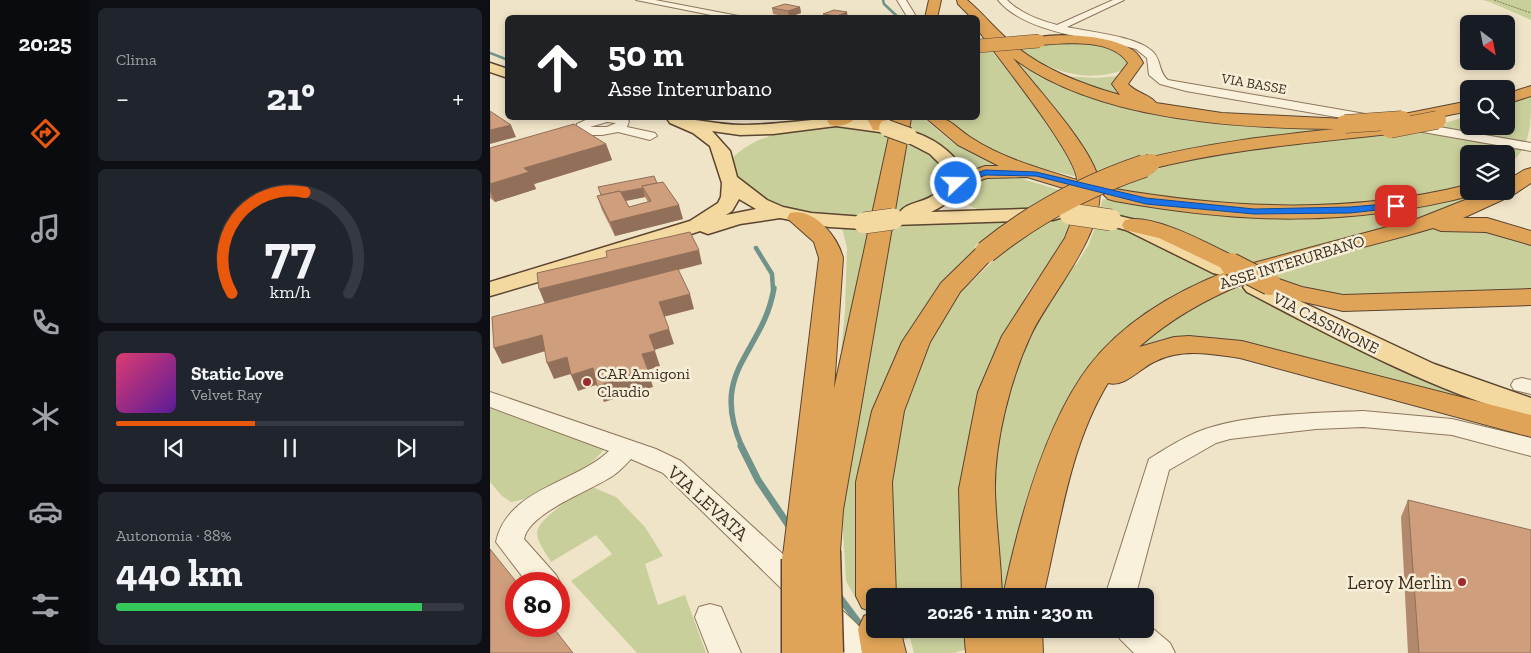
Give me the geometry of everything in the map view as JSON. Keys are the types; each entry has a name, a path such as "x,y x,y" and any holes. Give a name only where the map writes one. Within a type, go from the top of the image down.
{"highway":[{"path":"933,15 943,1"},
{"path":"961,1 972,15"},
{"path":"961,1 978,15"},
{"path":"980,17 1008,46 1028,62 1074,85 1134,104 1258,121 1345,124 1396,124 1460,108"},
{"path":"980,25 1075,150 1088,175 1088,207 1077,238 1016,336 993,392 977,489 982,588"},
{"path":"980,46 1078,40 1118,48 1134,57 1136,63 1120,84 1128,95 1175,111"},
{"path":"1008,46 1054,71 1102,76 1128,72"},
{"path":"1515,96 1528,92"},
{"path":"876,588 874,482 888,411 916,342 950,288 1010,231 1045,208 1088,186 1151,163 1195,152 1250,143 1437,120 1460,114"},
{"name":"ASSE INTERURBANO","path":"937,120 947,129 986,154 1036,174 1115,195 1179,206 1254,212 1382,208 1460,193"},
{"path":"824,653 811,555 826,510 891,125"},
{"path":"1515,171 1531,161"},
{"path":"952,188 985,172 1036,174"},
{"name":"ASSE INTERURBANO","path":"1515,185 1531,174"},
{"name":"ASSE INTERURBANO","path":"1024,588 1045,506 1070,432 1088,390 1106,366 1145,327 1172,308 1211,286 1241,274 1395,232 1486,200"},
{"path":"789,215 820,235 830,250 831,258 811,555 801,653"},
{"path":"1122,223 1168,233 1262,285 1343,302 1531,297"},
{"path":"1395,232 1444,223 1466,223 1497,227 1531,238"},
{"path":"1070,432 1108,378 1128,363 1148,351 1189,343 1209,343 1242,350 1531,426"},
{"path":"881,638 884,653"},
{"path":"986,638 988,653"},
{"path":"1021,638 1021,653"}],"main road":[{"path":"490,67 505,73"},
{"path":"494,289 697,225 725,207 731,197 731,183 726,173 725,160 717,142 708,134 673,120"},
{"path":"677,120 740,130 773,130 835,120"},
{"path":"849,120 891,125 931,145 942,154 957,172 952,188 928,207 893,219"},
{"path":"725,160 733,148 773,130"},
{"path":"731,183 755,200 789,215 824,222 864,223 893,219 1070,214 1122,223"},
{"path":"952,188 970,209 1008,215"},
{"path":"612,253 683,237 737,218 789,215"},
{"name":"VIA CASSINONE","path":"1262,285 1384,353 1439,376 1528,394"}],"street":[{"path":"640,0 728,15"},
{"path":"901,0 912,15"},
{"name":"VIA BASSE","path":"1002,0 1016,13 1058,28 1120,40 1140,47 1151,54 1156,62 1155,75 1164,82 1186,88 1531,147"},
{"path":"1058,28 1120,0"},
{"path":"577,120 598,133 617,128 650,136"},
{"path":"546,141 586,126"},
{"name":"VIA LEVATA","path":"490,399 647,454 672,467 788,574 862,653"},
{"path":"1293,415 1341,410 1401,413 1432,417 1452,427"},
{"path":"1123,588 1158,465 1208,437 1230,431 1316,421 1363,419 1452,427 1531,447"},
{"path":"536,572 510,542 509,534 513,525 526,514 605,469 627,448"},
{"path":"710,617 725,653"}],"path":[{"path":"1494,0 1531,13"}],"green space":[{"path":"1483,0 1531,0 1531,20 1490,2"},
{"path":"1044,42 1078,42 1102,45 1113,49 1130,63 1127,69 1112,73 1083,75 1070,73 1044,64 1018,49"},
{"path":"989,47 1026,93 1063,145 1078,177 1024,163 989,149 957,130 945,120 980,120 980,49"},
{"path":"1019,59 1144,108 1360,127 1199,146 1147,158 1095,174 1089,158 1070,128 1013,60"},
{"path":"1063,76 1096,78 1119,76 1129,100"},
{"path":"1531,95 1531,118 1528,136 1525,145 1515,159 1515,145 1460,145 1460,186 1426,195 1381,203 1336,207 1290,208 1198,201 1109,188 1127,179 1199,156 1326,138 1405,134 1447,125 1444,123 1460,119 1460,135 1515,135 1515,100"},
{"path":"906,120 925,120 952,142 1008,169 966,174 947,151 923,136 904,129"},
{"path":"834,124 892,134 875,214 836,218 792,209 769,200 734,174 731,159 742,150 766,137 792,130"},
{"path":"906,139 918,143 948,169 941,187 935,193 919,203 892,212"},
{"path":"983,177 1016,177 1063,191 1028,209 1010,212 988,211 969,205 962,200 959,192 965,185"},
{"path":"1460,198 1460,200 1471,200 1458,208 1246,264 1144,222 1099,211 1103,199 1181,211 1364,214 1418,208"},
{"path":"1044,218 1074,220 1071,231 1028,292 1000,344 962,563 964,588 891,588 889,492 894,455 910,387 926,344 957,296 1000,254"},
{"path":"1011,219 974,247 977,249 956,269 926,305 897,357 858,489 856,599 846,581 842,515 860,379 888,227"},
{"path":"1096,224 1129,231 1160,244 1219,277 1139,325 1016,545 1012,588 995,588 989,491 999,420 1025,333 1071,265 1076,265 1089,244"},
{"path":"1466,224 1531,241 1531,294 1347,298 1313,294 1263,272 1432,229"},
{"path":"873,227 835,414 845,311 847,248 842,228"},
{"path":"1233,285 1531,420 1184,337 1166,338 1146,344 1142,342 1144,336"},
{"path":"490,405 605,448 586,467 563,483 537,495 511,502 502,496 490,482"},
{"path":"590,486 616,497 645,527 663,556 645,564 658,605 685,595 706,653 637,653 571,581 612,554 596,535 551,562 538,540 537,533 539,527 551,514"},
{"path":"899,638 910,638 900,641"},
{"path":"910,638 966,638 967,649 954,653 914,653"}],"building":[{"path":"785,4 800,7 788,11 772,8"},
{"path":"834,10 847,12 840,15 823,14"},
{"path":"490,111 511,125 490,130"},
{"path":"574,124 606,144 524,168 529,172 490,184 490,148"},
{"path":"654,176 657,183 642,186 643,188 601,195 598,187"},
{"path":"663,182 679,205 610,222 597,196 620,191 629,207 651,201 642,186"},
{"path":"690,232 699,250 539,289 537,273 607,257 606,251"},
{"path":"678,269 690,294 659,302 669,329 649,335 655,351 642,354 648,370 597,386 593,368 571,375 567,357 547,363 542,335 494,348 492,317"},
{"path":"1408,500 1531,530 1531,653 1419,653"},
{"path":"490,549 508,572 505,572 505,637 561,637 573,653 490,653"}],"waterway":[{"path":"883,0 884,4 896,15"},
{"path":"490,53 505,59"},
{"path":"756,248 772,274 773,289"},
{"path":"742,447 733,421 731,399 734,380 741,363 760,330 768,311 774,288"},
{"path":"741,446 758,480 791,529"},
{"path":"838,595 864,630"}],"place":[{"name":"CAR Amigoni Claudio","path":"587,382"},
{"name":"Leroy Merlin","path":"1462,582"}],"route":[{"path":"956,183 974,175 999,171 1036,174 1115,195 1179,206 1254,212 1350,210 1396,206"}]}
